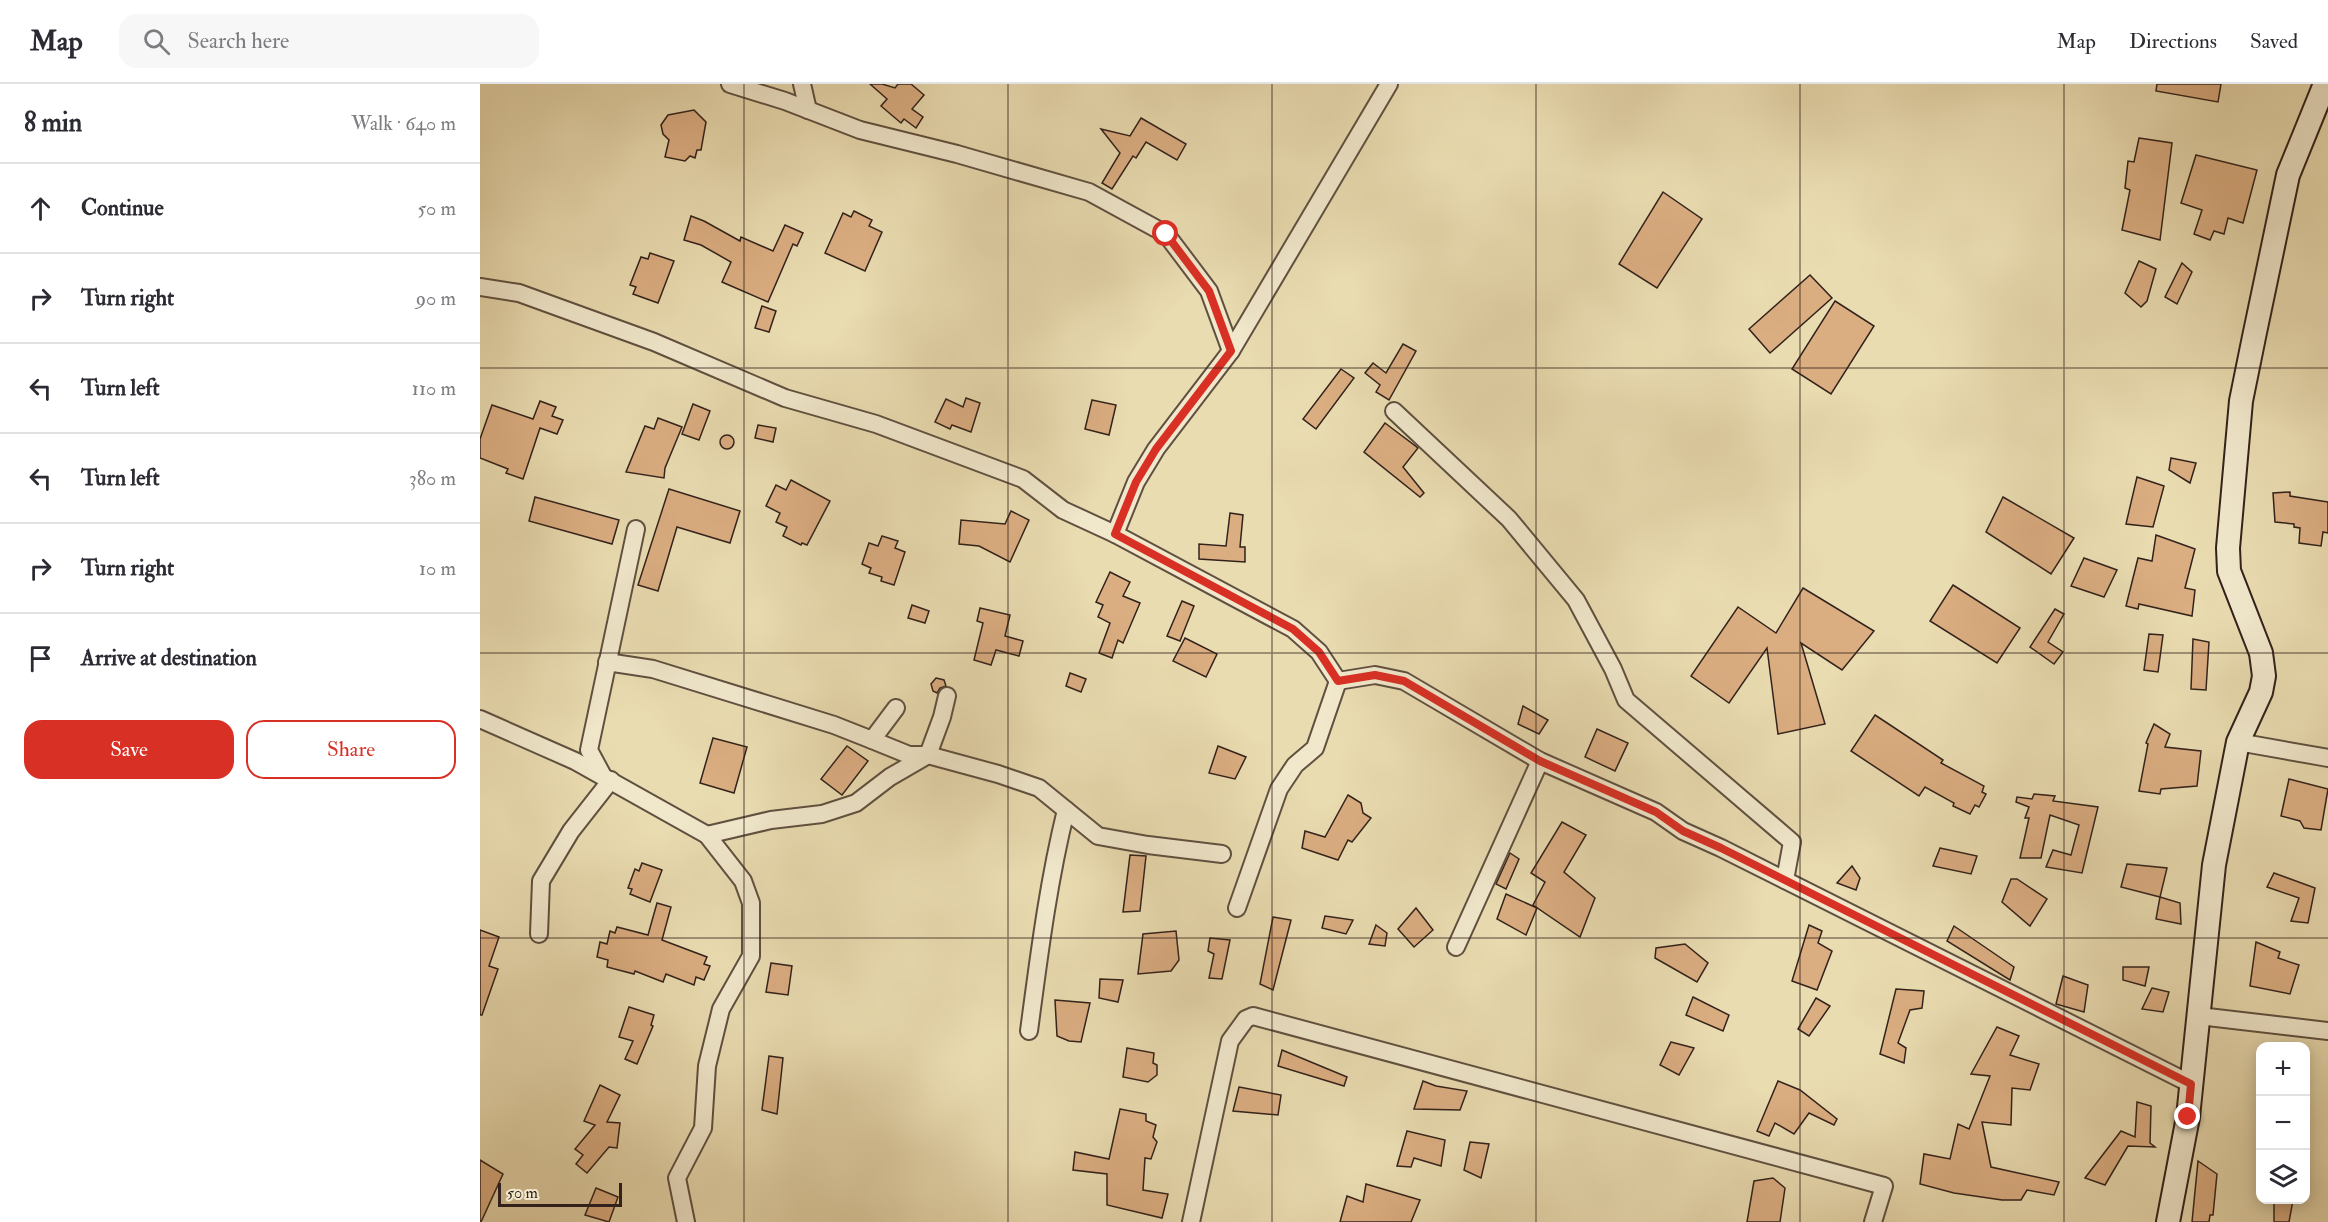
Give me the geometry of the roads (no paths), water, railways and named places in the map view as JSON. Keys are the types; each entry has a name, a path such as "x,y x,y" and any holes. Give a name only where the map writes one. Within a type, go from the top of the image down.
{"street":[{"path":"730,84 860,130 957,154 1089,192 1166,234 1209,291 1231,351"},
{"path":"802,84 808,110"},
{"path":"1115,534 1136,482 1156,449 1231,351 1389,84"},
{"path":"2168,1222 2188,1117 2214,865 2238,742 2261,692 2264,676 2261,652 2229,571 2228,548 2241,401 2288,174 2325,84"},
{"path":"480,287 519,293 654,342 785,398 876,424 1023,479 1063,510 1115,534 1293,629 1319,652 1338,681"},
{"path":"1394,411 1509,519 1576,600 1626,700 1792,842 1785,880"},
{"path":"607,778 589,750 636,529"},
{"path":"607,662 653,669 834,725 909,755 928,755 1039,788 1098,836 1222,854"},
{"path":"1338,681 1375,675 1404,681 1540,761 1656,812 1683,831 2191,1084"},
{"path":"1237,908 1279,789 1295,765 1315,748 1338,681"},
{"path":"707,835 771,820 822,814 856,804 890,777 928,755 947,696"},
{"path":"872,740 896,708"},
{"path":"480,719 575,761 707,835 743,881 751,903 751,956 721,1009 707,1066 703,1128 677,1178 687,1222"},
{"path":"2238,742 2328,758"},
{"path":"1456,947 1540,761"},
{"path":"539,934 541,881 607,778"},
{"path":"1029,1031 1042,930 1066,810"},
{"path":"1191,1222 1230,1041 1246,1019 1252,1016 1884,1186 1874,1222"},
{"path":"2199,1016 2328,1031"}]}
